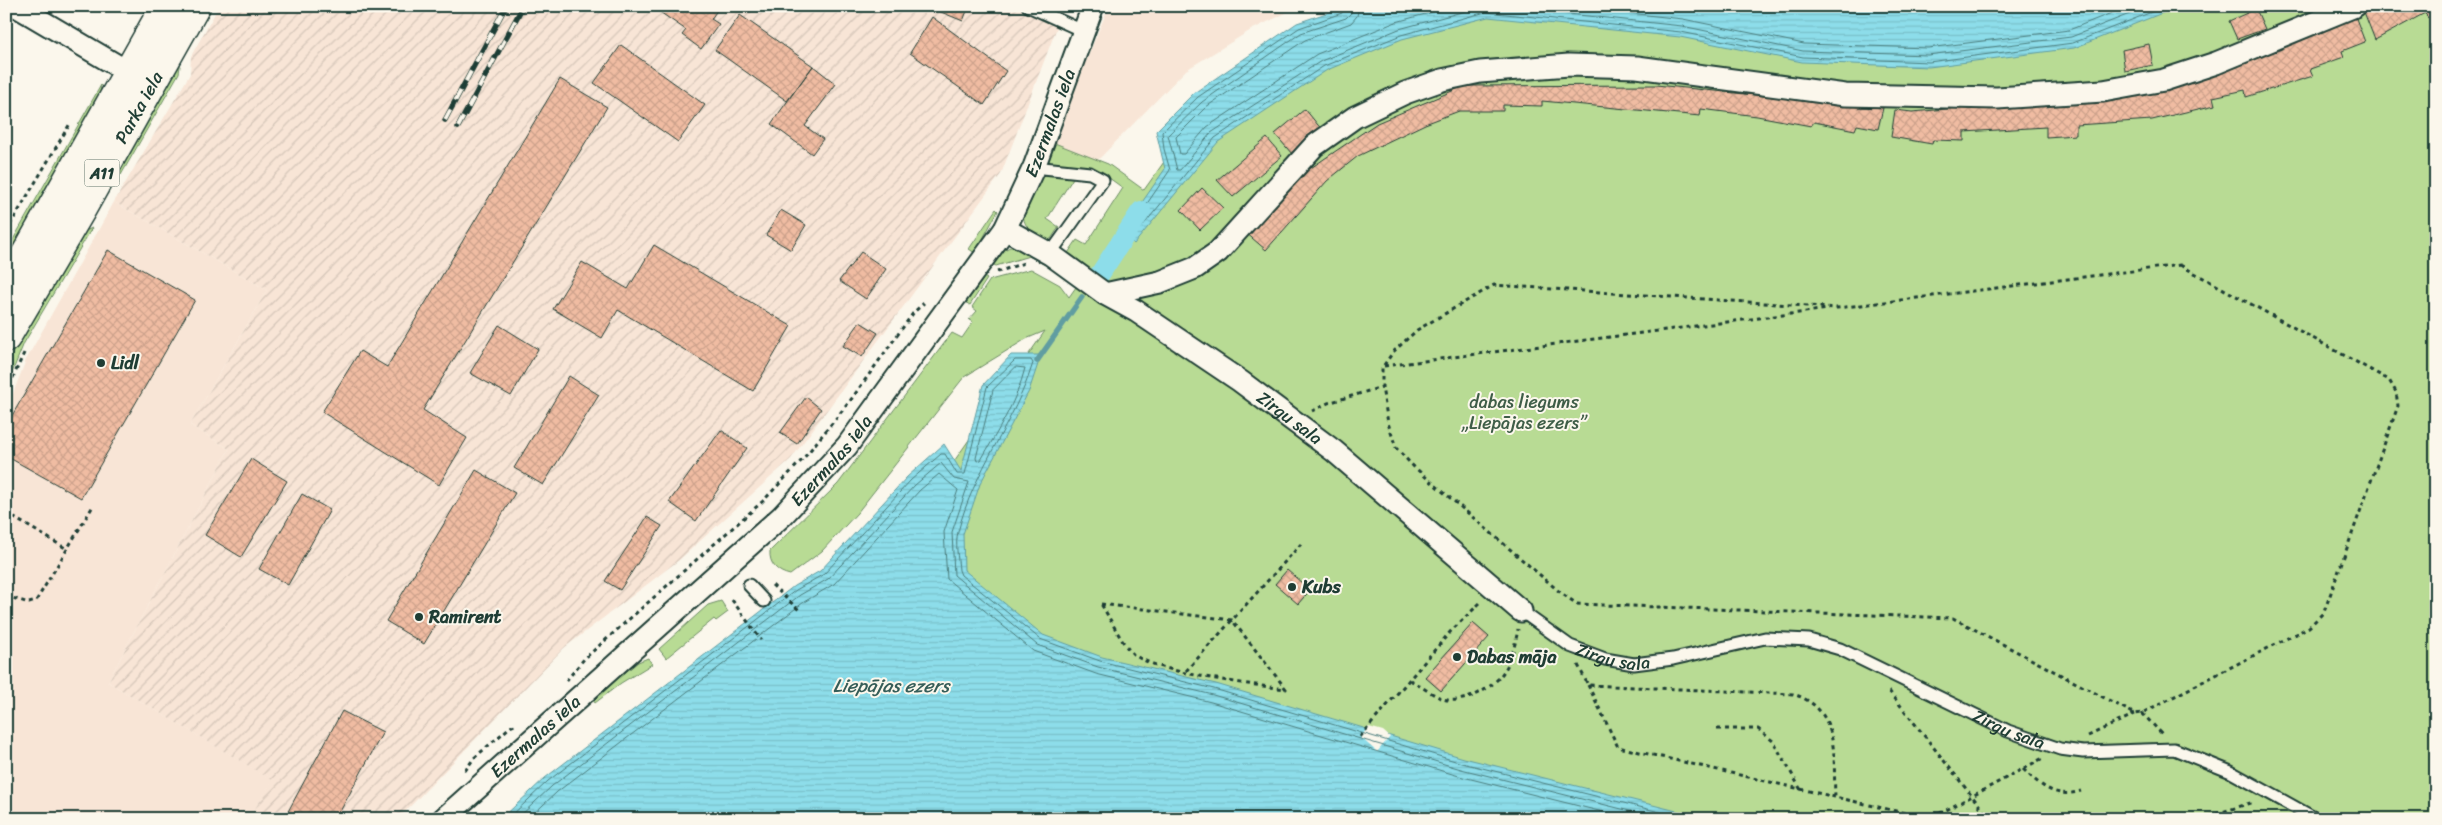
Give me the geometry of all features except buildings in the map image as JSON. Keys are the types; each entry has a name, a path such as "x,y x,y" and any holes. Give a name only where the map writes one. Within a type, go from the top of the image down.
{"highway":[{"name":"Parka iela","path":"6,289 165,6"},
{"name":"Parka iela","path":"6,338 82,209 196,6"}],"street":[{"path":"16,6 128,72"},
{"name":"Ezermalas iela","path":"436,813 782,516 820,478 858,431 1005,229 1034,167 1093,6"},
{"path":"1105,294 1160,282 1195,268 1218,252 1314,146 1355,116 1405,93 1442,80 1480,72 1569,65 1637,67 1845,95 1997,98 2103,91 2164,80 2216,63 2355,6"},
{"name":"Zirgu sala","path":"1005,229 1050,254 1105,294 1136,311 1224,370 1334,451 1521,611"}],"lane":[{"path":"1028,6 1084,31"},
{"path":"1034,167 1090,173 1103,180 1050,254"},
{"path":"749,585 764,602"},
{"name":"Zirgu sala","path":"1521,611 1570,646 1605,659 1634,664 1673,659 1750,640 1780,637 1809,640 1840,649 2008,731 2060,749 2103,752 2174,750 2231,772 2316,819"}],"path":[{"path":"6,232 74,117"},
{"path":"993,273 1028,262"},
{"path":"1384,366 2180,265 2389,380 2396,392 2398,406 2324,612 2309,627 2142,713 2135,714 2060,749 1935,816 1922,817 1618,747 1570,646"},
{"path":"1837,308 1494,284 1418,330 1393,352 1384,366 1382,387 1388,423 1396,448 1443,492 1561,593 1577,604 1953,618 2135,714"},
{"path":"562,689 568,676 584,659 763,501 803,459 850,401 914,312 927,301"},
{"path":"1297,424 1312,412 1328,403 1382,387"},
{"path":"6,596 29,603 36,601 93,506"},
{"path":"6,513 67,550"},
{"path":"1186,671 1301,544"},
{"path":"767,580 800,610"},
{"path":"1360,738 1451,631 1495,588"},
{"path":"732,600 761,640"},
{"path":"1101,604 1232,620 1286,689 1224,681 1153,664 1132,653 1101,604"},
{"path":"1410,680 1445,700 1466,699 1485,690 1502,676 1512,656 1521,611"},
{"path":"1867,662 1990,819"},
{"path":"1588,685 1793,694 1808,699 1821,712 1830,727 1835,797"},
{"path":"2142,713 2157,728 2174,750"},
{"path":"460,778 474,758 510,727 520,723"},
{"path":"1717,729 1758,729 1773,741 1802,790"},
{"path":"2023,768 2047,790 2070,794 2081,791"},
{"path":"2201,819 2273,795"},
{"path":"416,819 436,813"}],"shaded area":[{"path":"219,6 1065,6 1001,174 791,459 679,560 564,648 398,819 249,819 272,780 108,682 229,449 190,425 267,290 114,202 190,74 191,56"},
{"path":"1109,6 1293,6 1294,9 1251,30 1186,70 1098,160 1052,142"},
{"path":"114,202 267,290 190,425 229,449 108,682 273,780 249,819 6,819 6,411 26,360"}],"green space":[{"name":"dabas liegums „Liepājas ezers”","path":"1438,6 2436,6 2436,819 613,819 876,573 1045,331 1026,339 964,377 857,513 822,551 790,575 781,572 772,564 770,551 838,484 952,333 962,338 973,322 969,320 977,311 972,307 990,280 1031,269 1060,285 1069,297 1088,270 1066,256 1077,240 1086,245 1123,188 1098,170 1047,162 1052,142 1108,164 1144,190 1181,138"},
{"path":"182,53 179,73 121,175 120,168"},
{"path":"101,85 99,103 14,251 6,258 6,252"},
{"path":"1052,174 1073,178 1047,219 1059,227 1051,239 1044,241 1027,226 1024,219 1024,211 1026,203 1041,176"},
{"path":"996,209 998,211 975,253 969,249"},
{"path":"92,228 24,343 7,385 8,368 23,329 47,286 81,233"},
{"path":"1010,247 1019,247 1051,266 1047,266 1029,256 996,266 992,264 1000,252"},
{"path":"984,277 987,279 970,305 965,302"},
{"path":"721,601 728,612 716,621 714,619 666,658 659,649 708,605"},
{"path":"648,658 652,664 621,683 595,703 592,699 638,662"}],"water":[{"path":"1347,6 2180,6 2074,48 1929,67 1802,62 1680,37 1488,17 1402,39 1327,70 1218,142 1134,244 1128,238 1125,227 1165,169 1156,131 1194,93 1297,23"},
{"name":"Liepājas ezers","path":"1011,355 1041,355 1029,391 980,484 963,534 964,570 1043,635 1102,657 1216,684 1464,758 1709,819 501,819 545,778 794,586 820,571 907,477 944,444 961,471 983,385"}],"pier":[{"path":"1369,727 1383,731 1390,737 1377,752 1360,737"}],"waterway":[{"path":"1100,274 1141,211"},
{"path":"1037,361 1082,297"}],"railway":[{"path":"445,120 506,6"},
{"path":"458,127 523,6"}],"place":[{"name":"Lidl","path":"101,363"},
{"name":"Kubs","path":"1292,587"},
{"name":"Ramirent","path":"419,617"},
{"name":"Dabas māja","path":"1457,657"}]}
